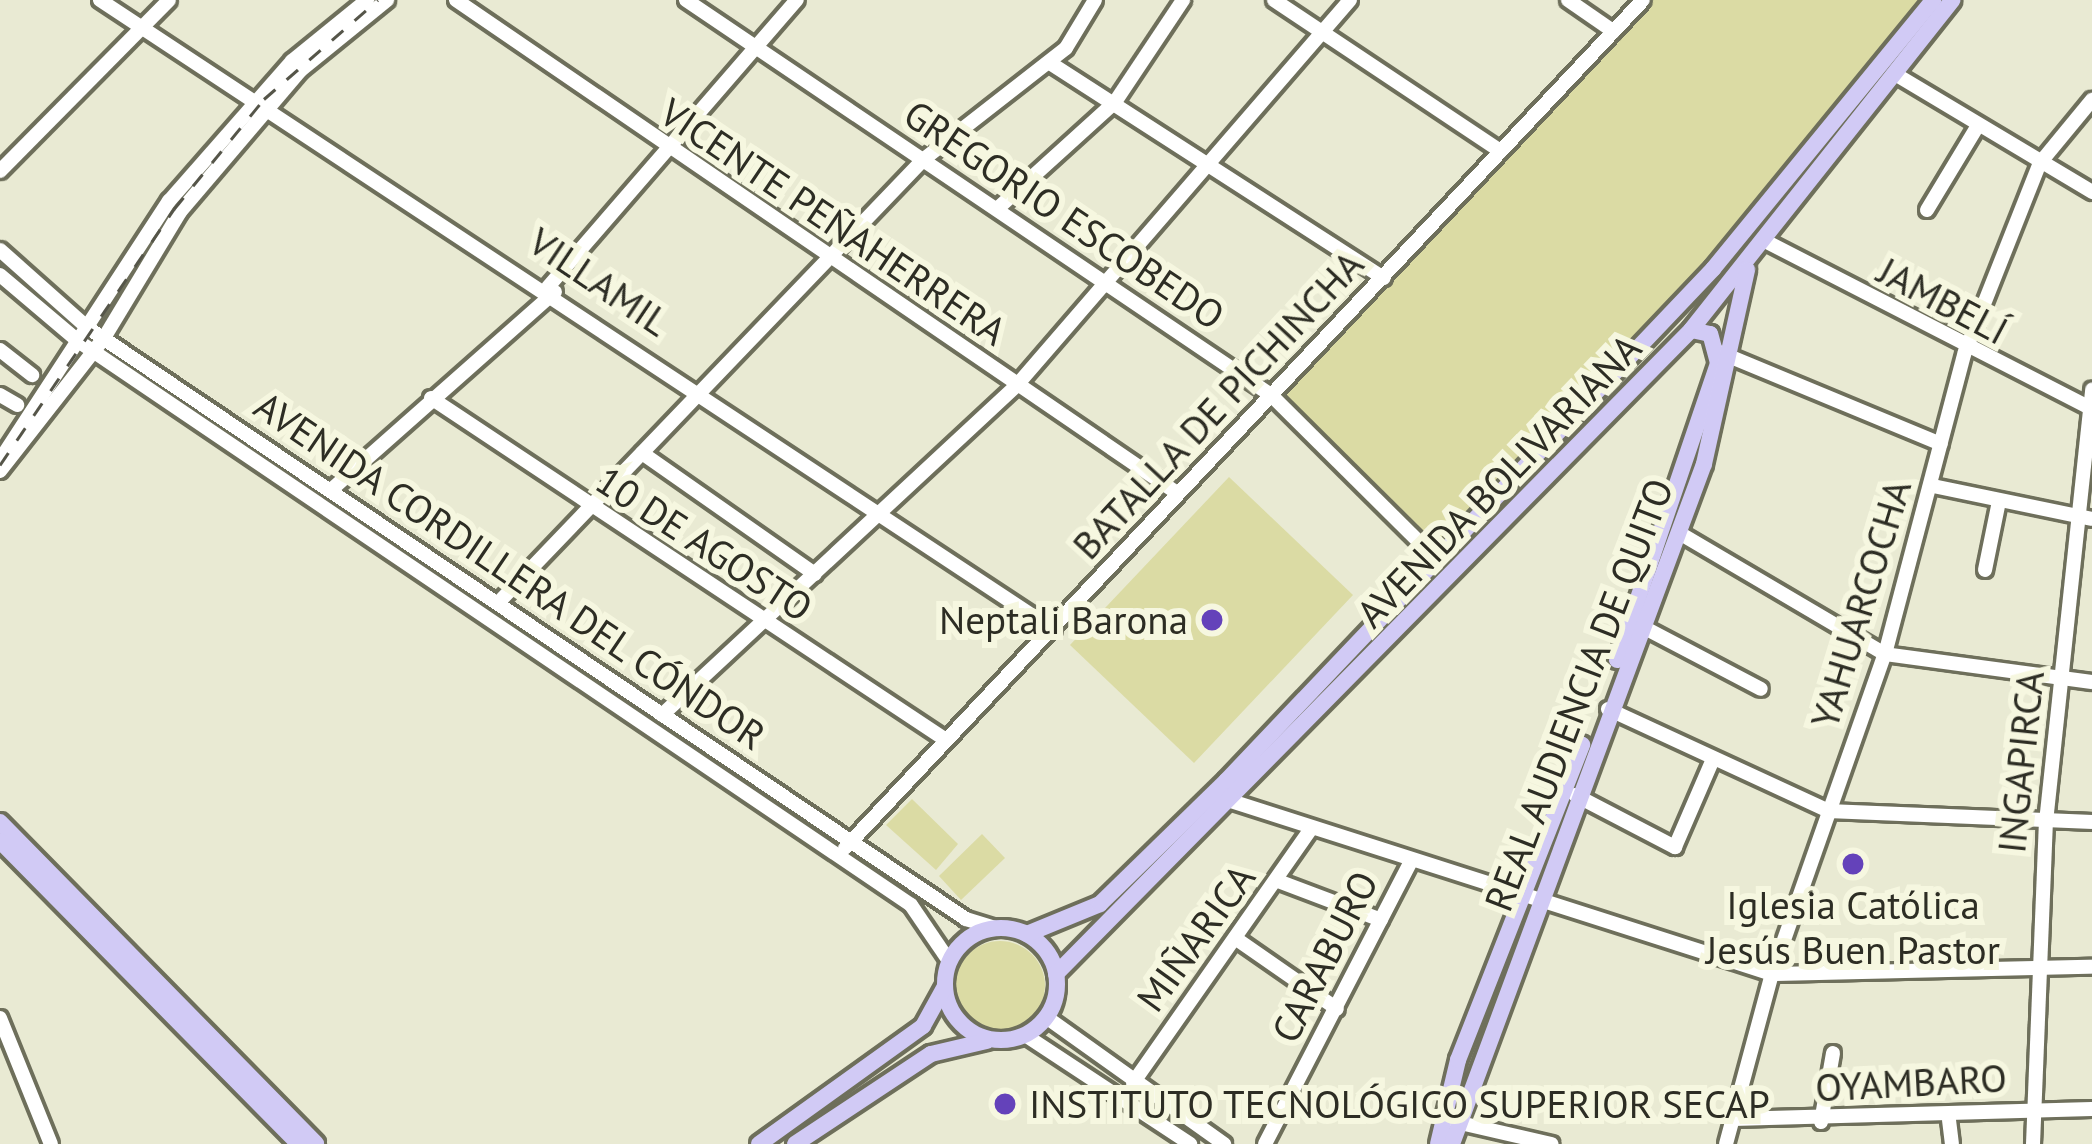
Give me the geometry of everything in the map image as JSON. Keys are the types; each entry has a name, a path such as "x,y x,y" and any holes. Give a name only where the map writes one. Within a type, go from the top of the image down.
{"main road":[{"name":"AVENIDA BOLIVARIANA","path":"1027,934 1100,904 1437,560 1713,269 1933,0"},
{"name":"AVENIDA BOLIVARIANA","path":"1056,974 1691,330 1767,242 1953,0"},
{"name":"REAL AUDIENCIA DE QUITO","path":"1452,1144 1528,897 1575,795 1681,533 1749,263"},
{"path":"1691,330 1710,334 1724,353"},
{"name":"REAL AUDIENCIA DE QUITO","path":"1438,1144 1664,540 1724,353"},
{"path":"0,822 316,1144"},
{"path":"0,841 299,1144"},
{"path":"759,1144 923,1026 945,987 949,961 996,928 1027,934 1056,974 1046,1017 1025,1035 931,1054 795,1144"},
{"path":"945,987 962,1024 1000,1040"}],"street":[{"name":"VILLAMIL","path":"100,0 265,100 1054,630"},
{"path":"0,171 169,0"},
{"path":"0,459 169,201 367,0"},
{"path":"0,471 104,338 180,212 265,100 387,0"},
{"name":"VICENTE PEÑAHERRERA","path":"456,0 670,152 1178,493"},
{"name":"GREGORIO ESCOBEDO","path":"686,0 1271,395 1437,560"},
{"path":"331,490 551,290 760,49 796,0"},
{"path":"498,603 924,159 1050,63 1095,0"},
{"path":"997,209 1114,102 1183,0"},
{"path":"1274,0 1500,151"},
{"path":"662,715 881,518 1017,386 1350,0"},
{"path":"1568,0 1613,31"},
{"name":"BATALLA DE PICHINCHA","path":"839,854 1643,0"},
{"path":"1050,63 1384,278"},
{"path":"1895,74 2092,192"},
{"name":"YAHUARCOCHA","path":"1726,1144 1772,974 1885,654 1934,485 1965,352 2040,164 2092,100"},
{"path":"1927,210 1977,127"},
{"name":"JAMBELÍ","path":"1767,242 1965,352 2090,409"},
{"name":"AVENIDA CORDILLERA DEL CÓNDOR","path":"0,250 88,328 851,842 996,928"},
{"name":"AVENIDA CORDILLERA DEL CÓNDOR","path":"0,275 78,341 911,905 949,961"},
{"path":"0,350 32,375"},
{"path":"1724,353 1941,444"},
{"name":"INGAPIRCA","path":"2033,1144 2035,968 2046,822 2086,518 2092,389"},
{"path":"0,395 16,405"},
{"name":"10 DE AGOSTO","path":"431,398 587,510 946,740"},
{"path":"642,453 815,574"},
{"path":"1934,485 2086,518"},
{"path":"1984,570 2000,501"},
{"path":"1681,533 1885,654 2092,682"},
{"path":"1643,627 1761,688"},
{"path":"1608,710 1829,811 2092,822"},
{"path":"1575,795 1675,847 1713,759"},
{"path":"1231,801 1410,863 1772,974 2092,967"},
{"name":"MIÑARICA","path":"1133,1083 1311,829"},
{"name":"CARABURO","path":"1265,1144 1410,863"},
{"path":"1278,881 1381,920"},
{"path":"1235,938 1336,1009"},
{"path":"1046,1017 1224,1144"},
{"path":"0,1018 51,1144"},
{"path":"1025,1035 1190,1144"},
{"path":"1821,1122 1833,1053"},
{"name":"OYAMBARO","path":"1733,1119 1949,1120 2032,1110 2092,1109"},
{"path":"1949,1120 1952,1144"},
{"path":"1456,1122 1551,1144"}],"green space":[{"path":"1645,0 1923,0 1699,271 1428,556 1271,393"},
{"name":"Neptali Barona","path":"1229,477 1353,595 1194,763 1070,645"},
{"path":"912,799 958,844 936,870 886,825"},
{"path":"982,834 1005,858 961,900 939,876"},
{"path":"1000,941 1032,954 1045,986 1032,1018 1000,1031 968,1018 955,986 968,954"}],"railway":[{"path":"0,465 174,209 264,99 378,0"}],"place":[{"name":"Neptali Barona","path":"1212,620"},
{"name":"Iglesia Católica Jesús Buen Pastor","path":"1853,864"},
{"name":"INSTITUTO TECNOLÓGICO SUPERIOR SECAP","path":"1005,1104"}]}
